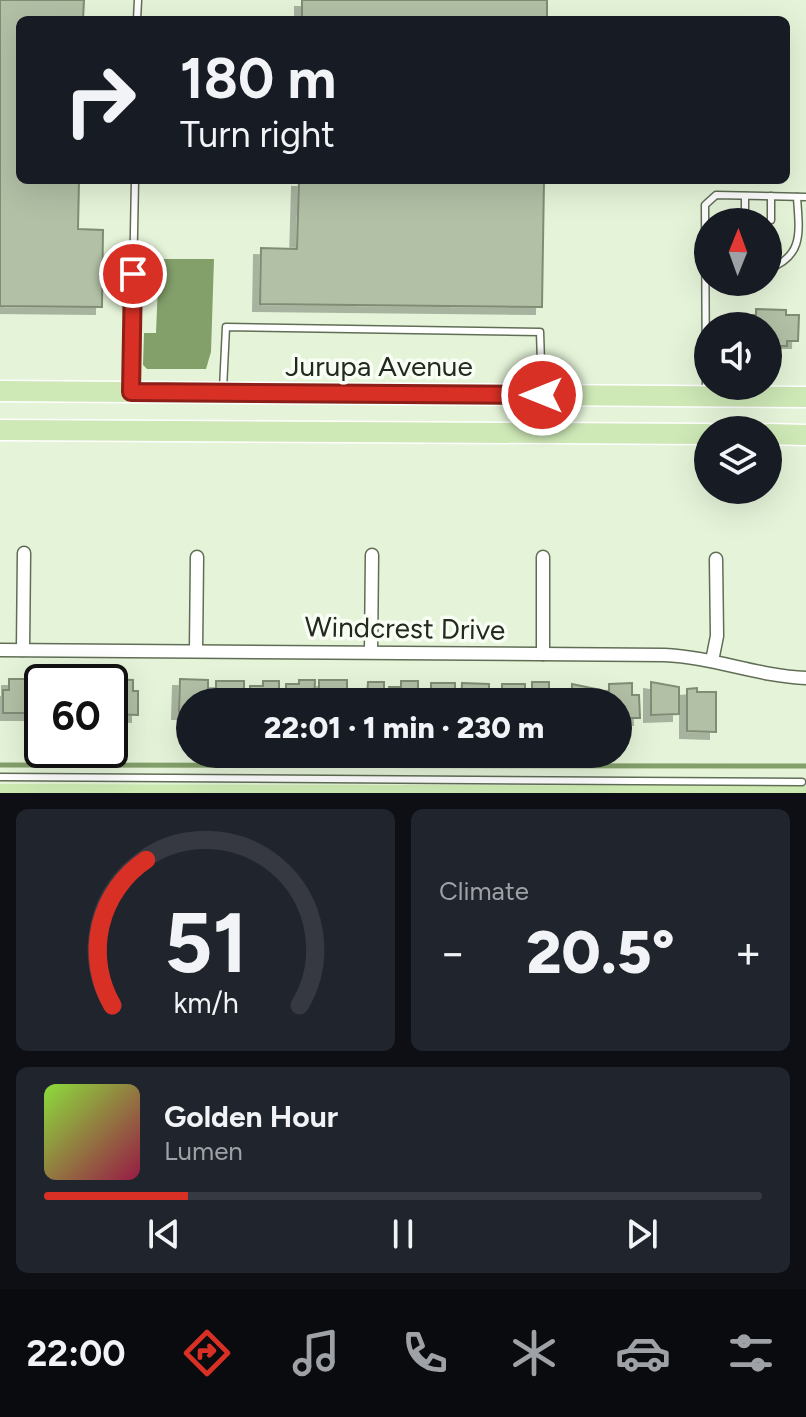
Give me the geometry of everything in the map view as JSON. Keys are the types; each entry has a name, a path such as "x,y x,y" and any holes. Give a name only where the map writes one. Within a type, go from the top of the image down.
{"main road":[{"name":"Jurupa Avenue","path":"0,391 694,395"},
{"name":"Jurupa Avenue","path":"782,397 806,397"},
{"path":"0,430 694,434"},
{"path":"782,434 806,435"}],"street":[{"path":"23,650 24,553"},
{"path":"371,651 372,555"},
{"path":"196,651 197,557"},
{"path":"543,557 543,654"},
{"path":"712,661 717,636 716,559"},
{"name":"Windcrest Drive","path":"0,650 686,656 759,674 806,678"}],"lane":[{"path":"131,392 135,184"},
{"path":"705,208 716,195 806,197"},
{"path":"745,196 745,208"},
{"path":"771,196 771,208"},
{"path":"782,264 797,243 797,197"},
{"path":"223,393 226,327 540,332 542,395"},
{"path":"0,777 802,782"}],"shaded area":[{"path":"159,259 214,259 211,352 206,369 147,369 143,365 144,333 156,333"},
{"path":"0,784 806,786 806,793 0,793"}],"building":[{"path":"0,0 84,0 83,16 16,16 16,184 79,184 78,229 103,230 102,307 0,306"},
{"path":"302,0 547,0 547,16 302,16"},
{"path":"299,184 544,184 542,307 260,304 261,248 297,249"},
{"path":"756,309 786,310 786,315 799,315 798,341 787,341 787,346 782,346 782,312 756,312"},
{"path":"9,679 24,679 24,713 3,713 3,690 9,690"},
{"path":"180,679 208,680 208,688 180,688"},
{"path":"128,680 133,680 133,691 138,691 138,715 128,715"},
{"path":"299,680 315,680 315,688 286,688 286,684 299,684"},
{"path":"319,680 347,680 347,688 319,688"},
{"path":"216,681 244,681 244,688 216,688"},
{"path":"263,681 279,681 279,688 250,688 263,686"},
{"path":"401,681 418,681 418,688 389,687 401,687"},
{"path":"368,682 384,682 384,688 368,688"},
{"path":"532,682 549,682 549,688 532,688"},
{"path":"651,682 679,687 679,714 651,715"},
{"path":"431,683 455,683 455,688 431,688"},
{"path":"462,683 489,684 489,688 462,688"},
{"path":"632,683 632,688 609,688 609,684"},
{"path":"502,684 525,684 525,688 502,688"},
{"path":"697,688 697,692 716,692 716,732 687,731 687,689"},
{"path":"632,695 639,695 640,718 632,718"}],"waterway":[{"path":"0,765 806,766"}],"route":[{"path":"133,274 131,392 542,395"}]}
